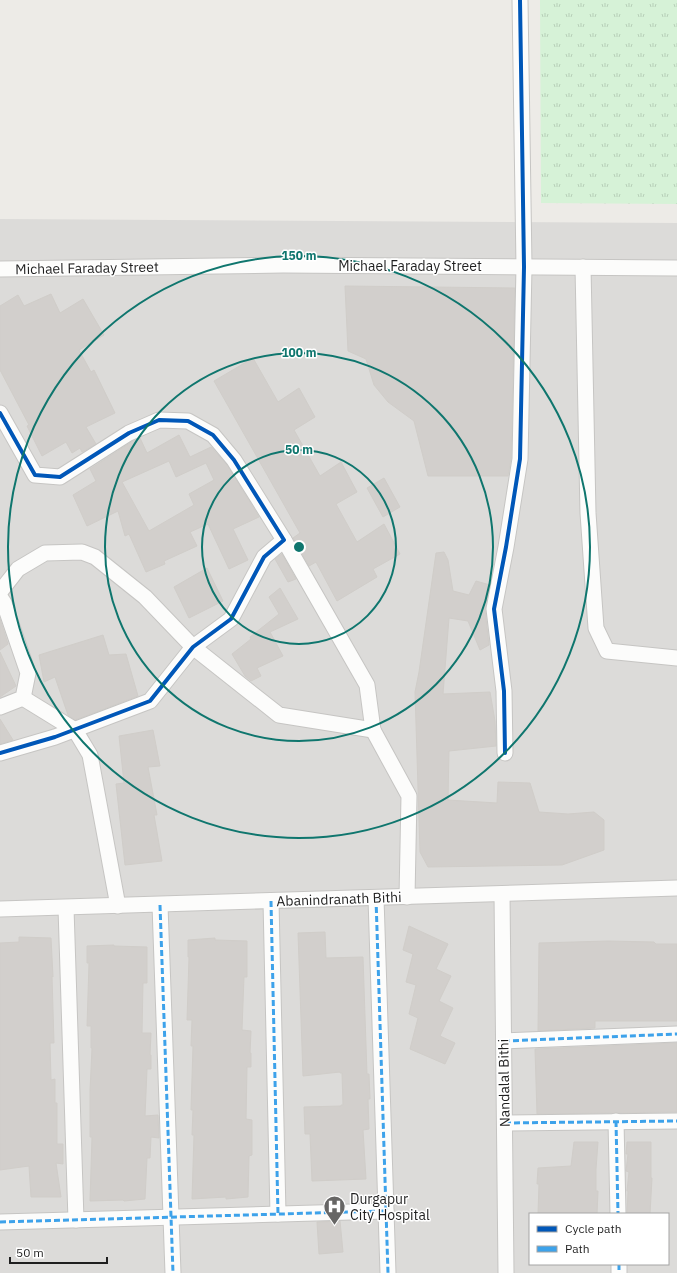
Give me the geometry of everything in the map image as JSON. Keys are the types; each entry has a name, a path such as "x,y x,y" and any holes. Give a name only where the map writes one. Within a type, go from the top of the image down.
{"street":[{"path":"505,753 504,691 494,609 506,547 520,459 524,267 520,0"},
{"name":"Michael Faraday Street","path":"0,269 282,265 677,268"},
{"path":"583,267 588,513 596,628 608,651 677,658"},
{"path":"1,417 35,475 60,478 129,432 159,420 188,421 213,435 234,460 284,540 367,685 373,730 410,796 407,897"},
{"path":"0,753 55,737 150,701 193,647 231,619 264,557 284,540"},
{"path":"0,592 18,568 45,553 82,552 95,557 145,597 193,647 279,715 373,730"},
{"path":"0,597 4,603 28,673 23,698"},
{"path":"0,707 23,698"},
{"path":"23,698 75,730 90,755 118,906"},
{"name":"Abanindranath Bithi","path":"0,909 677,888"},
{"name":"Nandalal Bithi","path":"502,894 506,1273"},
{"path":"376,898 388,1273"},
{"path":"272,901 278,1214"},
{"path":"160,905 174,1273"},
{"path":"66,908 76,1220"},
{"path":"504,1041 677,1034"},
{"path":"505,1123 677,1120"},
{"path":"616,1121 618,1213"},
{"path":"0,1222 386,1211"}],"shaded area":[{"path":"0,219 677,223 677,1273 0,1273"}],"green space":[{"path":"540,0 677,0 677,204 541,203"}],"building":[{"path":"345,286 515,288 511,458 508,476 428,476 414,421 388,402 374,385 366,359 348,351"},
{"path":"51,294 60,313 83,299 104,335 79,350 91,372 94,370 115,413 86,427 96,444 82,452 80,448 72,453 66,442 42,456 27,426 29,425 0,370 0,306 18,295 24,306"},
{"path":"253,358 278,402 299,388 315,417 294,430 320,476 341,462 357,492 336,504 357,542 384,524 400,554 373,569 377,577 337,601 316,562 309,566 293,538 300,533 214,381"},
{"path":"179,435 190,457 211,447 227,465 259,517 233,529 248,560 229,569 208,524 190,532 197,546 164,561 165,564 146,572 129,534 125,536 118,511 87,526 73,495 96,481 90,469 140,438 147,453","holes":["169,461 176,477 206,463 214,480 189,494 194,505 149,531 122,482"]},
{"path":"384,478 400,507 383,517 367,488"},
{"path":"444,552 448,560 453,591 469,595 476,581 490,585 485,610 489,645 480,650 468,621 449,618 443,694 490,692 495,721 496,746 449,751 448,800 497,803 498,782 530,783 539,812 568,814 594,812 604,820 604,850 562,865 428,867 420,852 415,692 436,553"},
{"path":"282,554 296,579 288,582 275,559"},
{"path":"207,568 223,601 189,618 174,587"},
{"path":"280,588 298,619 270,632 283,656 257,668 261,676 251,681 245,676 232,654 251,639 250,637 279,614 269,597"},
{"path":"0,619 8,644 0,650"},
{"path":"103,635 109,655 126,654 138,696 75,720 68,715 55,677 44,682 39,655"},
{"path":"0,652 16,686 0,697"},
{"path":"0,719 13,740 0,744"},
{"path":"153,730 160,766 148,767 157,815 154,815 162,861 125,865 116,784 124,783 119,736"},
{"path":"409,926 448,944 436,969 451,976 439,1001 453,1008 440,1036 455,1043 445,1064 410,1049 418,1018 409,1014 416,985 406,982 413,954 403,950"},
{"path":"325,932 326,958 363,957 367,1074 369,1074 370,1099 368,1099 369,1129 363,1130 366,1179 312,1181 310,1134 305,1134 304,1107 343,1105 342,1073 303,1076 298,933"},
{"path":"19,937 51,938 54,1043 50,1043 51,1080 55,1079 55,1103 57,1103 57,1144 63,1144 63,1164 56,1163 61,1197 31,1197 29,1166 0,1170 0,943 19,942"},
{"path":"215,938 215,940 247,941 247,977 244,977 242,1030 251,1031 251,1067 247,1067 246,1119 252,1120 252,1155 249,1156 248,1197 226,1199 226,1197 192,1199 194,1135 192,1135 193,1110 191,1110 193,1046 191,1046 192,1020 187,1020 189,957 188,940"},
{"path":"608,941 677,944 677,1021 595,1021 595,1028 538,1031 539,943"},
{"path":"114,945 147,947 147,983 143,983 142,1033 151,1033 151,1069 147,1069 145,1116 158,1115 159,1138 151,1137 150,1158 147,1158 145,1199 124,1201 90,1201 92,1137 90,1137 90,1091 92,1048 91,1026 87,1026 89,963 87,963 87,946"},
{"path":"677,1043 677,1112 537,1114 535,1049"},
{"path":"574,1142 598,1142 596,1169 596,1191 598,1191 597,1213 538,1213 538,1168 571,1166"},
{"path":"627,1142 651,1142 652,1178 650,1213 627,1213 629,1172 626,1171 628,1154 626,1154"},
{"path":"340,1221 343,1252 319,1254 317,1222"}],"marked path":[{"path":"376,898 388,1273"},
{"path":"271,901 278,1214"},
{"path":"160,905 173,1273"},
{"path":"504,1041 677,1034"},
{"path":"616,1121 618,1213"},
{"path":"505,1123 677,1121"},
{"path":"0,1222 386,1211"},
{"path":"619,1265 619,1273"}],"cycle path":[{"path":"505,753 504,691 494,609 506,547 520,459 524,267 520,0"},
{"path":"0,413 35,475 60,477 129,433 159,420 188,421 213,435 234,460 284,540 264,557 231,619 193,647 150,701 55,737 0,753"}],"place":[{"name":"Durgapur City Hospital","path":"334,1226"}]}
